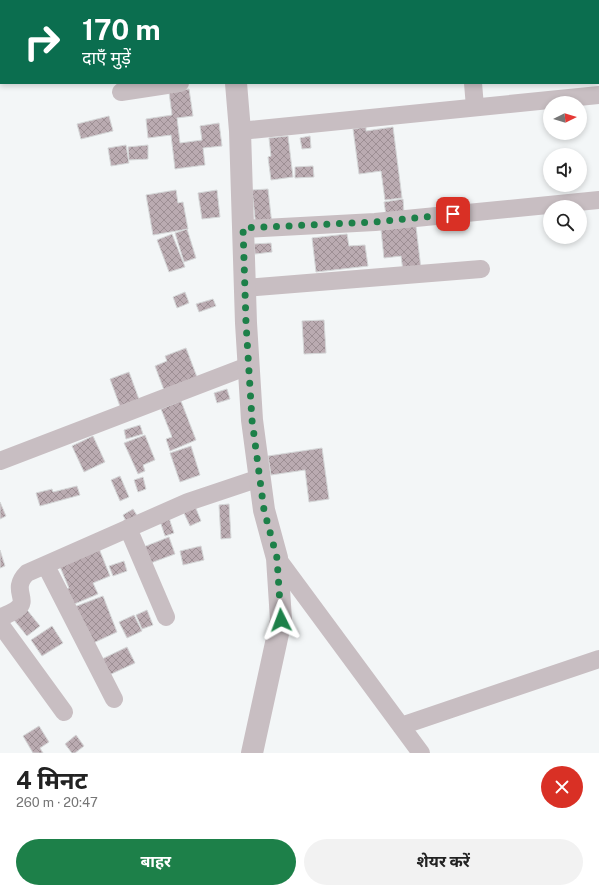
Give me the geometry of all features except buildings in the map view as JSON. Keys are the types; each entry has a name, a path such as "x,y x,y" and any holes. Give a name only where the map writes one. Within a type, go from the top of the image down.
{"street":[{"path":"120,92 173,84"},
{"path":"236,84 240,131 248,366 252,420 264,510 277,558 281,620 252,753"},
{"path":"473,84 475,107"},
{"path":"240,131 599,94"},
{"path":"243,228 375,222 599,200"},
{"path":"245,288 481,269"},
{"path":"0,461 248,366"},
{"path":"0,618 16,610 20,606 22,600 18,587 21,580 28,573 188,502 260,478"},
{"path":"128,528 166,617"},
{"path":"277,558 421,753"},
{"path":"46,566 114,699"},
{"path":"0,624 64,712"},
{"path":"401,726 599,659"}],"route":[{"path":"281,620 277,558 264,510 252,420 248,366 243,228 375,222 453,214"}]}
